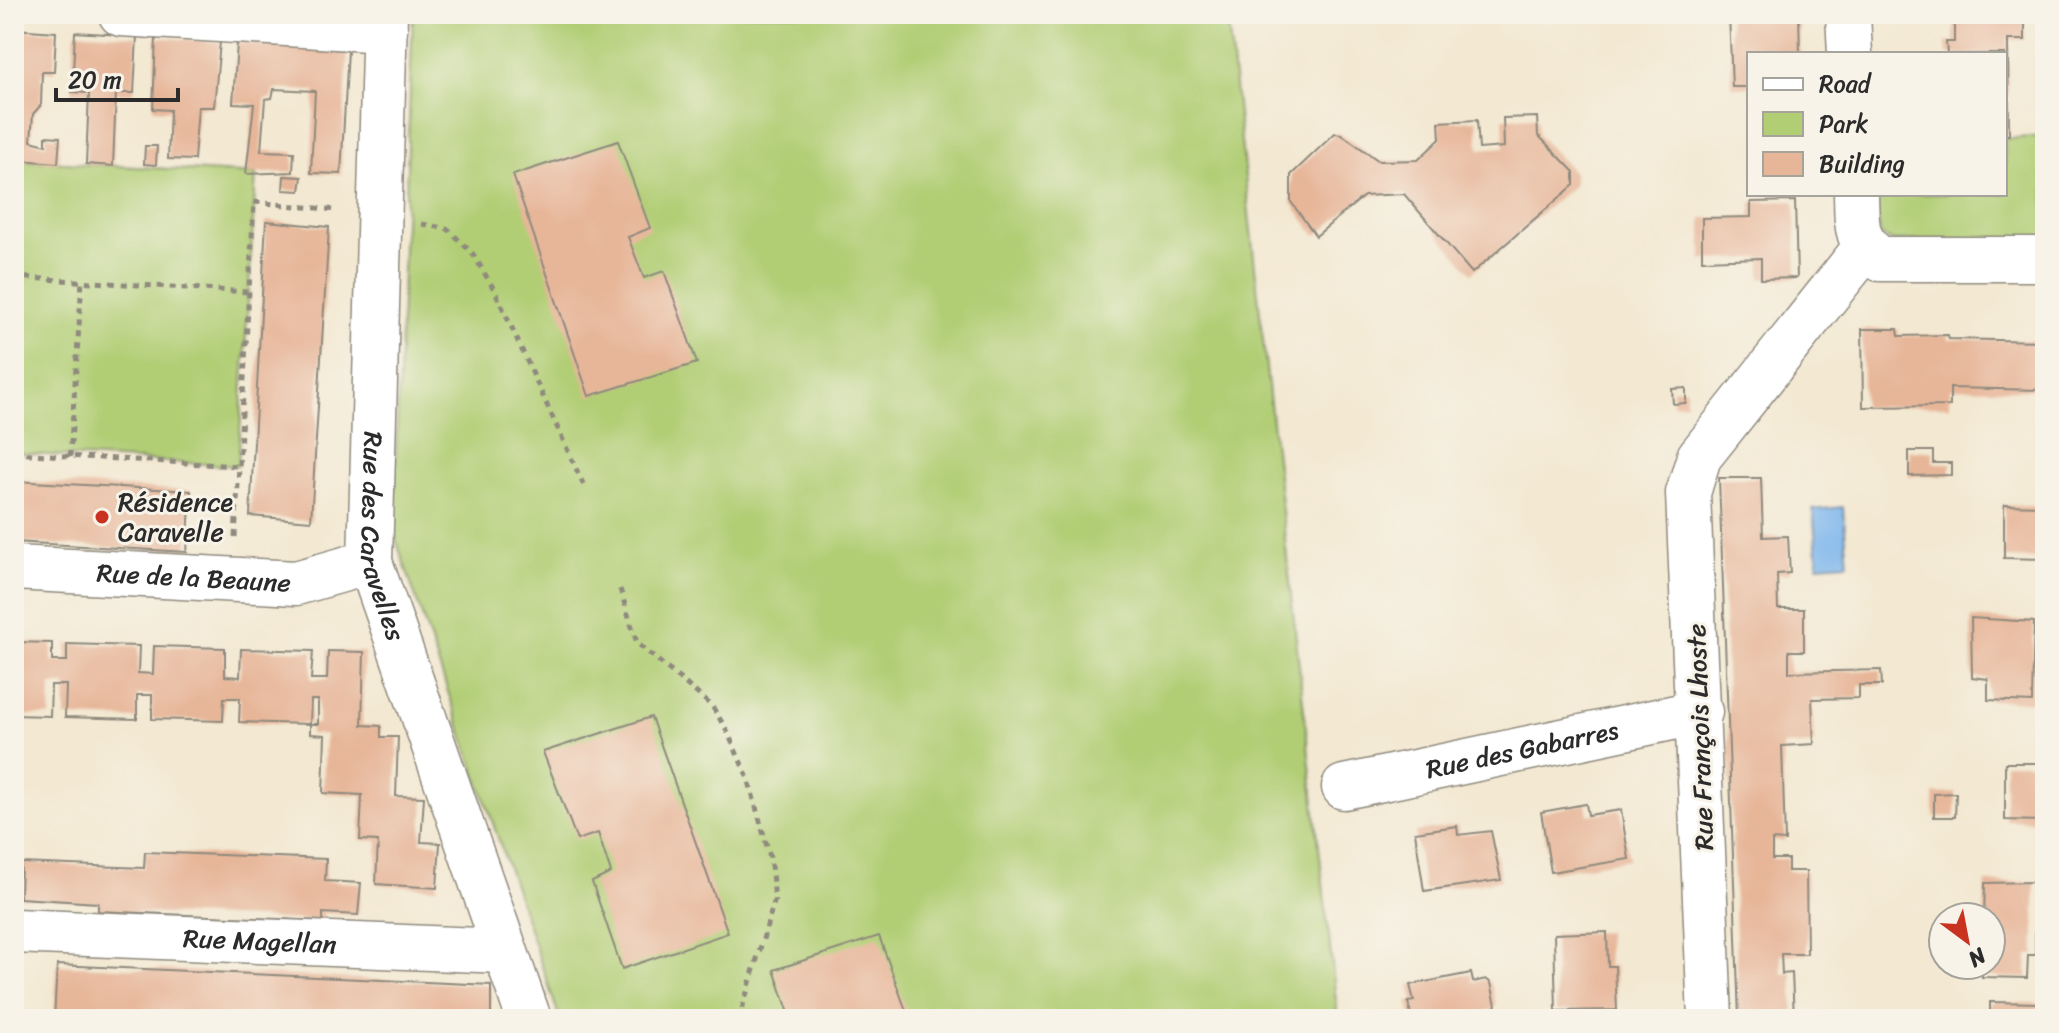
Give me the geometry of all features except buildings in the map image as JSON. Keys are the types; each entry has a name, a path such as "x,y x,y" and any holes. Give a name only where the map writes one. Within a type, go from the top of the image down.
{"street":[{"path":"121,14 385,22"},
{"path":"1848,14 1850,52"},
{"name":"Rue des Caravelles","path":"385,22 370,562 529,1019"},
{"path":"1856,196 1857,237 1865,248 1880,259 2045,259"},
{"name":"Rue François Lhoste","path":"1710,1019 1700,712 1688,493 1699,457 1865,248"},
{"name":"Rue de la Beaune","path":"14,568 233,577 296,583 370,562"},
{"name":"Rue des Gabarres","path":"1344,787 1700,712"},
{"name":"Rue Magellan","path":"14,931 504,951"}],"path":[{"path":"233,577 254,202 378,214 448,229 473,254 495,291 584,486"},
{"path":"14,277 249,292"},
{"path":"70,457 82,281"},
{"path":"14,453 238,466"},
{"path":"620,589 637,643 712,706 726,729 748,778 770,857 775,899 739,1019"}],"green space":[{"path":"413,14 1227,14 1338,1019 560,1019 393,531"},
{"path":"2045,136 2045,239 1893,241 1881,235 1873,196 2007,196 2007,139"},
{"path":"14,160 256,174 238,466 14,453"}],"water":[{"path":"1843,507 1848,563 1818,565 1813,510"}],"place":[{"name":"Résidence Caravelle","path":"102,517"}]}
